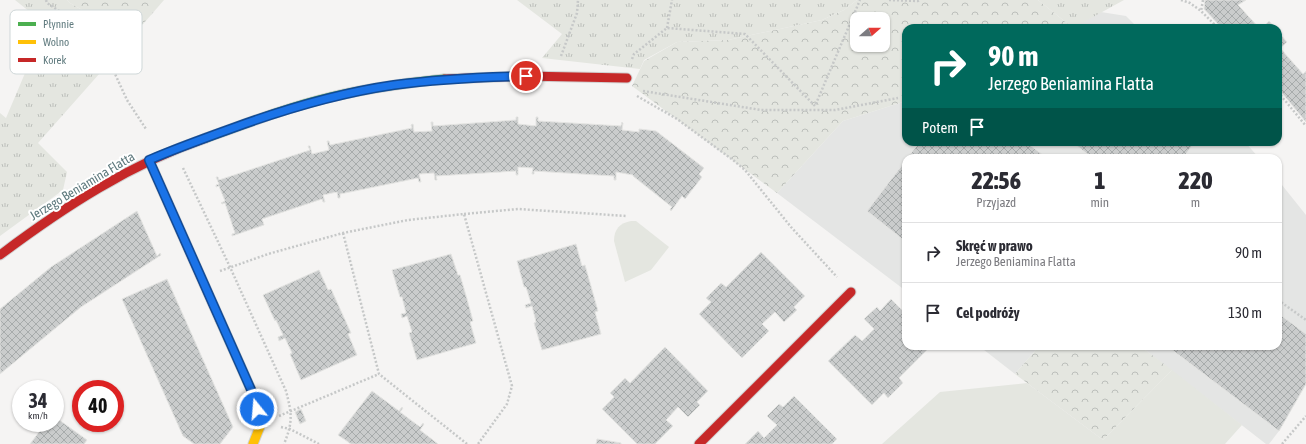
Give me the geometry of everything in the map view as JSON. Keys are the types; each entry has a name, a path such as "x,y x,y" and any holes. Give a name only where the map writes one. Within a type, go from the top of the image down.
{"street":[{"name":"Jerzego Beniamina Flatta","path":"0,255 51,218 114,179 149,160 176,148 261,118 330,97 393,85 459,78 554,76 628,78"},
{"path":"149,160 253,394 260,424 254,444"},
{"path":"699,444 851,292"}],"path":[{"path":"46,0 47,3 58,10"},
{"path":"554,76 577,13 578,0"},
{"path":"672,0 667,28 634,54 628,78 628,92 677,119 745,170 791,227 851,292"},
{"path":"667,28 745,34 815,106 860,0"},
{"path":"889,0 920,0"},
{"path":"1181,0 1190,3 1201,11 1214,24"},
{"path":"1201,11 1203,0"},
{"path":"115,74 127,100 146,129"},
{"path":"628,89 761,110 835,110 898,98"},
{"path":"1282,97 1306,126"},
{"path":"183,167 286,391 291,411 290,429 284,444"},
{"path":"201,279 268,254 343,233 408,220 518,209 628,216"},
{"path":"464,214 512,386 507,404 478,444"},
{"path":"343,233 379,374 467,444"},
{"path":"1282,303 1306,320"},
{"path":"260,424 379,374"},
{"path":"1282,444 1306,416"},
{"path":"260,424 290,429 319,444"}],"shaded area":[{"path":"1101,12 1126,16 1134,24 1079,24"},
{"path":"902,102 902,146 1248,146 1256,154 902,154 902,288 777,193 843,121"},
{"path":"1282,185 1306,215 1306,384 1279,431 1269,444 1266,444 1145,350 1282,350"},
{"path":"984,350 1036,350 1015,374"}],"green space":[{"path":"15,0 67,0 82,10 28,10"},
{"path":"67,0 164,0 142,25 142,10 82,10"},
{"path":"517,0 857,0 844,10 822,20 728,40 677,42 644,60 640,69 542,58 562,34"},
{"path":"857,0 1038,0 1068,24 902,24 902,102 843,121 777,193 632,86 644,61 677,42 728,40 822,20 844,10"},
{"path":"1038,0 1124,0 1080,24 1068,24"},
{"path":"25,74 99,74 38,143 67,172 63,190 0,236 0,113 6,118"},
{"path":"631,221 636,221 669,247 651,270 625,282 614,237 618,227"},
{"path":"1036,350 1145,350 1172,370 1103,440 1015,374"},
{"path":"1172,370 1242,425 1225,444 882,444 940,392 1027,383 1103,440"}],"building":[{"path":"1205,0 1246,0 1238,5 1255,24 1218,24 1204,9"},
{"path":"1282,36 1287,42 1282,46"},
{"path":"1282,50 1303,74 1306,71 1306,122 1282,93"},
{"path":"516,117 518,117 518,124 536,126 536,117 538,117 538,121 621,126 622,122 622,130 639,132 639,129 656,131 704,168 699,174 702,177 685,199 682,196 671,211 670,209 672,207 633,175 616,172 616,180 614,180 614,176 534,171 534,174 532,174 533,168 518,167 518,175 516,175 516,171 436,176 437,180 435,180 434,173 419,174 421,182 419,182 418,178 340,194 340,198 338,198 337,192 323,195 325,202 323,202 322,199 262,219 264,225 232,236 232,234 235,233 225,203 221,203 225,201 219,186 216,187 216,185 219,184 216,177 218,177 219,180 310,150 308,146 310,146 312,154 329,150 327,141 329,141 330,145 412,128 411,125 413,124 414,132 432,131 431,122 433,122 433,126 516,120"},
{"path":"917,146 1031,146 1042,154 910,154"},
{"path":"1077,146 1192,146 1186,154 1087,154"},
{"path":"902,165 902,239 867,211"},
{"path":"137,211 157,256 160,253 161,255 81,307 0,374 0,309 51,267"},
{"path":"576,244 582,266 585,265 598,311 595,312 601,334 542,350 534,323 536,322 532,306 526,308 525,305 531,303 526,287 524,287 517,261"},
{"path":"761,252 805,296 794,307 797,310 784,322 775,312 762,324 769,331 742,358 699,314 711,302 706,298 721,283 726,287"},
{"path":"451,254 458,275 460,275 467,299 473,321 470,322 476,343 417,360 409,333 412,332 407,316 402,318 401,314 406,313 392,270"},
{"path":"319,270 328,290 331,289 351,333 348,334 357,355 301,380 290,354 292,353 285,338 279,341 278,337 283,335 263,295"},
{"path":"167,279 233,427 220,444 194,444 183,436 122,299"},
{"path":"891,299 902,310 902,350 927,350 899,378 903,383 888,398 884,393 872,405 828,361 855,335 862,341 874,329 864,319 877,307 880,311"},
{"path":"1282,316 1306,334 1306,384 1279,431 1172,350 1282,350"},
{"path":"665,347 708,391 697,402 700,405 688,417 678,407 666,420 673,426 655,444 637,444 602,409 614,397 610,393 625,378 630,383"},
{"path":"372,391 399,411 402,407 403,408 400,412 420,427 423,423 424,424 420,430 438,444 351,444 338,435"},
{"path":"794,396 837,439 832,444 745,444 758,431 764,438 777,425 767,416 779,404 783,407"},
{"path":"301,409 306,421 300,424 295,412"},
{"path":"64,423 72,429 72,432 76,432 87,440 84,444 30,444 39,432 64,432"},
{"path":"597,439 621,443 621,444 596,444"}],"traffic: fast":[{"path":"206,138 284,110 331,97 387,86 444,79"}],"traffic: slow":[{"path":"220,320 253,394 261,424 253,444"}],"traffic: jam":[{"path":"444,79 523,76 627,78"},
{"path":"0,255 48,220 98,188 151,160 206,138"},
{"path":"149,160 220,320"},
{"path":"699,444 851,292"}],"route":[{"path":"257,409 253,394 149,160 176,148 261,118 330,97 393,85 459,78 526,76"}]}
